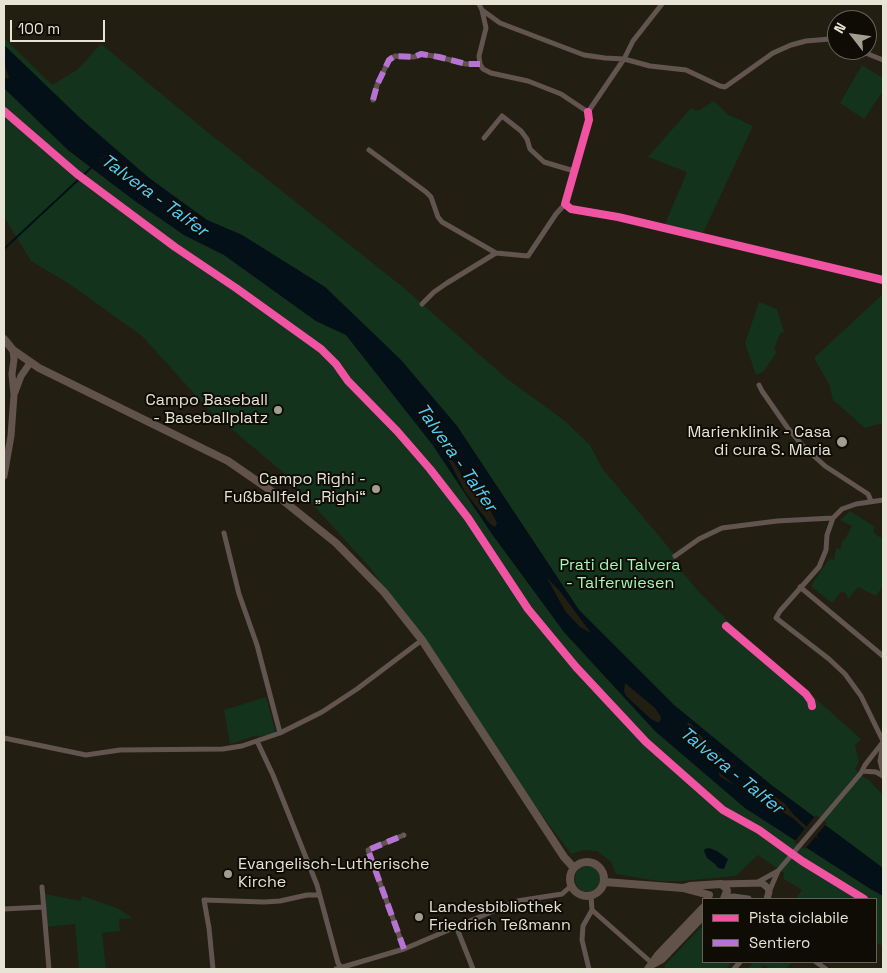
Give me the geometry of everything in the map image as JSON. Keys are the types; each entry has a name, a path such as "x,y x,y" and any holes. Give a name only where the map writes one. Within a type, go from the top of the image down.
{"main road":[{"path":"4,338 13,350 30,363 67,383 228,461 256,480 336,543 384,592 422,640 558,848 574,868"},
{"path":"583,862 595,863 604,872 605,882 600,891 591,896 579,894 571,886 570,878 574,868 583,862"},
{"path":"605,882 683,888 710,898 710,888 717,884"},
{"path":"683,888 717,884 727,892 724,898"},
{"path":"651,967 658,955 702,909"},
{"path":"651,967 662,959 702,917"}],"street":[{"path":"479,4 486,28 478,56 483,69 491,73 528,81 561,94 588,112"},
{"path":"369,150 426,192 431,197 438,217 442,222 496,252 528,256 556,214 565,204 589,120 588,112 624,59 633,41 662,4"},
{"path":"482,10 500,23 584,55 624,59 650,66 686,70 725,87 773,53 806,41 827,40"},
{"path":"486,28 492,24 500,23"},
{"path":"373,100 389,60 395,56 414,57 421,54 466,64 480,64"},
{"path":"484,138 502,116 521,131 527,139 530,149 544,162 574,171"},
{"path":"565,204 578,211 618,217 883,280"},
{"path":"422,304 447,282 496,252"},
{"path":"4,476 11,436 14,395 12,374 13,350"},
{"path":"14,395 21,376 30,363"},
{"path":"760,385 762,391 787,427 802,445 825,466 868,494 871,501"},
{"path":"861,773 876,772 883,774 880,761 883,742 860,696 845,674 829,659 776,618 823,559 833,518 842,509 871,501 883,500"},
{"path":"675,556 699,539 722,528 777,521 833,518"},
{"path":"224,533 239,594 258,646 280,733"},
{"path":"800,587 883,656"},
{"path":"4,738 86,755 120,750 223,749 280,733 329,708 422,640"},
{"path":"257,741 301,842 317,885 340,969 404,949 517,901 562,894 571,886"},
{"path":"768,896 779,870 861,773 865,764 883,742"},
{"path":"404,835 368,850 404,949"},
{"path":"749,898 749,889 779,870"},
{"path":"717,884 756,883 766,885 768,896"},
{"path":"42,887 48,969"},
{"path":"213,969 204,900 264,902 307,895 319,895"},
{"path":"588,969 582,940 583,926 592,910 591,896"},
{"path":"724,898 741,898"},
{"path":"4,909 44,907"},
{"path":"592,910 651,967"},
{"path":"456,926 472,969"}],"green space":[{"name":"Prati del Talvera - Talferwiesen","path":"4,38 52,85 77,70 101,44 200,126 404,288 506,378 565,421 590,445 602,468 674,554 674,562 698,591 730,623 861,739 855,745 859,762 855,769 868,779 883,795 883,868 770,784 674,705 579,610 457,426 401,360 325,287 242,235 207,220 149,178 81,119 4,45"},
{"path":"862,65 883,78 883,91 864,119 840,103"},
{"name":"Prati del Talvera - Talferwiesen","path":"4,88 68,150 135,201 184,235 224,255 316,321 346,335 432,444 492,534 564,632 655,731 745,808 883,896 883,946 877,943 877,898 796,898 802,890 784,879 784,873 758,855 736,876 658,881 616,874 611,862 597,851 584,850 571,854 514,778 372,570 286,475 208,409 142,336 68,283 31,261 4,217"},
{"path":"714,101 727,114 753,126 703,233 665,224 687,172 648,157 691,108 698,111"},
{"path":"883,294 883,423 865,428 833,400 829,384 814,358"},
{"path":"759,302 777,309 784,332 780,334 774,349 777,352 763,372 756,375 745,343"},
{"path":"850,511 875,527 873,532 881,538 883,534 883,586 876,596 858,587 848,599 846,593 841,592 832,603 812,587 812,584 829,559 834,560 836,548 841,549 842,540 844,541 852,526 840,520"},
{"path":"266,697 276,733 258,737 257,735 230,744 224,710"},
{"path":"588,866 597,870 601,879 597,888 588,892 579,888 575,879 579,870"},
{"path":"45,894 81,901 82,896 117,908 133,918 119,919 120,931 102,933 106,969 79,969 75,924 47,927"},
{"path":"702,926 702,963 731,963 726,969 667,969 664,966"},
{"path":"752,963 792,963 785,969 771,969 763,965 761,969 749,968"}],"water":[{"path":"4,45 81,119 149,178 207,220 242,235 325,287 401,360 457,426 579,610 674,705 770,784 883,868 883,896 745,808 655,731 564,632 492,534 432,444 346,335 316,321 224,255 184,235 135,201 68,150 4,88 4,77 8,79 9,77 4,64","holes":["448,459 453,461 463,477 466,476 482,497 497,523 495,527 490,524 465,492","547,578 559,590 591,633 580,627 565,611","625,683 655,708 661,717 660,722 651,719 624,692","679,722 694,736 688,722 711,748 719,752 724,760 715,757 711,751 704,753 691,745 679,733","719,767 726,768 734,773 747,787 748,792 719,775","770,793 784,803 820,839 810,834 794,819 778,809 767,797"]},
{"path":"709,848 728,859 724,869 718,868 707,858 704,851"}],"pier":[{"path":"816,815 827,823 805,849 794,842"}],"waterway":[{"path":"4,249 92,167"},
{"name":"Talvera - Talfer","path":"668,719 709,758 759,796"}],"marked path":[{"path":"373,100 377,85 389,60 395,56 414,57 421,54 466,64 480,64"},
{"path":"404,835 368,850 404,949"}],"cycle path":[{"path":"4,111 77,174 175,247 321,349 336,364 348,381 397,431 430,469 468,518 528,609 576,667 646,742 723,810 759,830 802,861 862,898"},
{"path":"588,112 589,120 565,204 571,209 618,217 883,280"},
{"path":"726,626 806,694 812,706"}],"place":[{"name":"Campo Baseball - Baseballplatz","path":"278,410"},
{"name":"Marienklinik - Casa di cura S. Maria","path":"842,442"},
{"name":"Campo Righi - Fußballfeld „Righi“","path":"376,489"},
{"name":"Evangelisch-Lutherische Kirche","path":"228,874"},
{"name":"Landesbibliothek Friedrich Teßmann","path":"419,917"}]}
